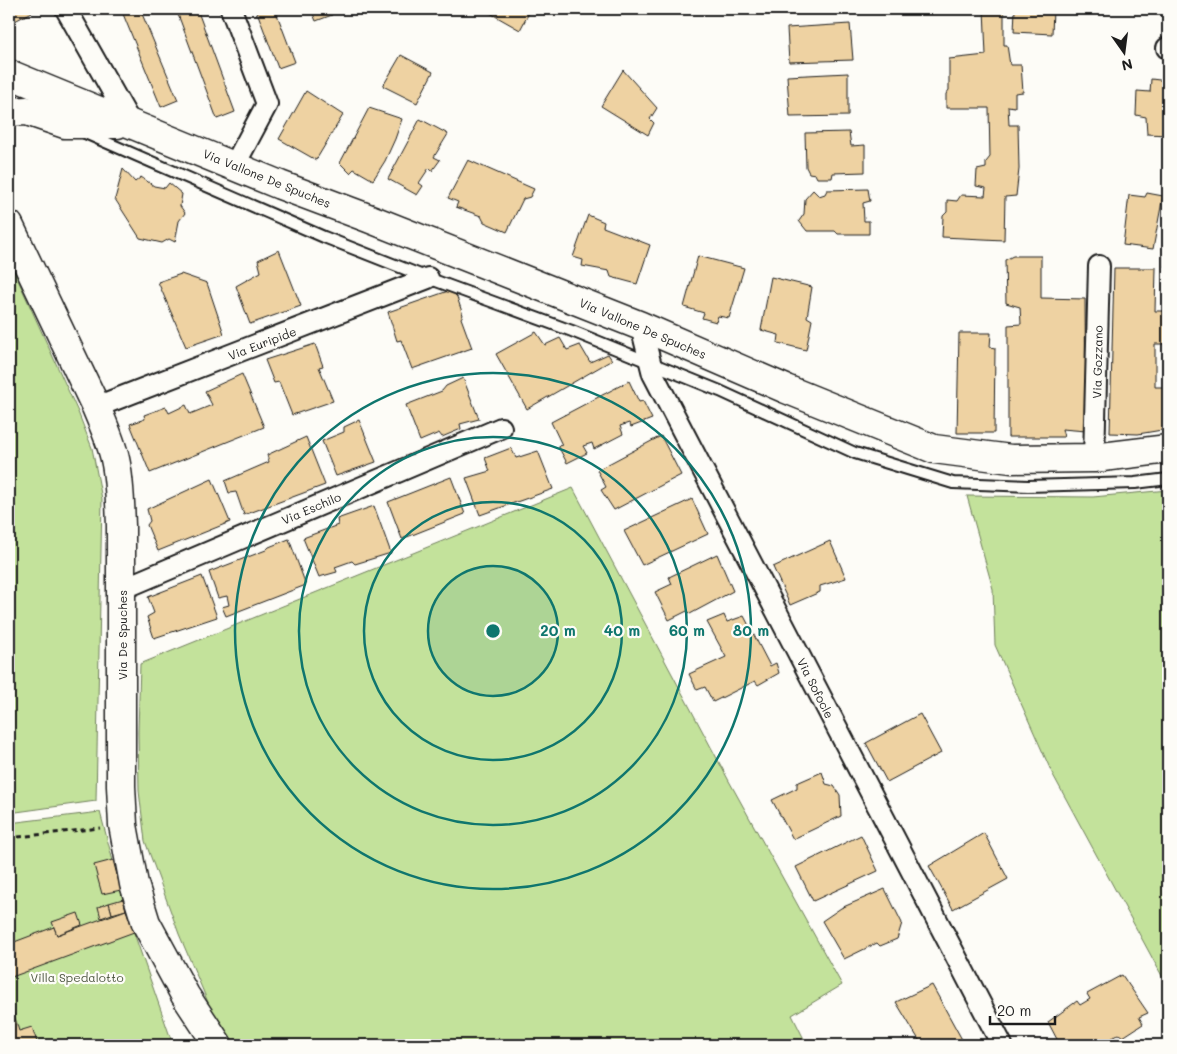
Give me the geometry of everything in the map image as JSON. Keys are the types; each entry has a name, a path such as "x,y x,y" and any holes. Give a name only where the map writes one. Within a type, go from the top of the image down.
{"street":[{"path":"66,9 131,124"},
{"path":"231,9 267,104 234,166"},
{"name":"Via Vallone De Spuches","path":"9,74 234,166 641,326 786,389 934,449 1011,460 1094,458 1168,449"},
{"name":"Via Vallone De Spuches","path":"9,112 27,111 65,124 131,124"},
{"name":"Via De Spuches","path":"9,225 96,407 115,458 121,510 121,786 123,825 134,884 146,923 185,995 218,1045"},
{"name":"Via Gozzano","path":"1094,458 1099,266"},
{"name":"Via Euripide","path":"96,407 428,278"},
{"name":"Via Sofocle","path":"641,326 653,374 662,392 1002,1045"},
{"name":"Via Eschilo","path":"122,589 501,428"}],"lane":[{"path":"65,124 324,237 572,331 720,391 855,453 953,483 1028,486 1135,483 1168,479"}],"path":[{"path":"9,838 123,825"}],"green space":[{"path":"9,260 78,412 92,448 102,499 96,801 9,813"},
{"path":"573,488 729,781 842,985 792,1015 807,1045 236,1045 210,1007 179,934 145,841 139,791 140,664"},
{"path":"1168,490 1168,987 1052,773 995,645 993,589 967,496 1093,497"},
{"name":"Villa Spedalotto","path":"100,812 126,910 173,1045 9,1045 9,823"}],"building":[{"path":"9,9 38,9 9,24"},
{"path":"121,9 140,9 178,100 161,107"},
{"path":"176,9 197,9 235,112 217,119"},
{"path":"256,9 275,9 295,62 278,68"},
{"path":"311,9 330,9 332,15 316,21"},
{"path":"483,9 531,9 520,30"},
{"path":"984,9 1004,9 1004,45 1007,45 1010,65 1021,65 1023,92 1015,93 1015,107 1008,106 1009,125 1018,125 1019,169 1016,196 1005,197 1004,240 942,237 943,216 947,212 947,200 957,201 961,195 985,196 986,188 976,186 977,170 986,168 986,162 990,157 989,108 946,108 946,94 949,90 949,59 986,55"},
{"path":"1015,9 1053,9 1052,34 1014,32"},
{"path":"850,24 853,60 789,62 787,28"},
{"path":"401,55 433,72 417,103 383,86"},
{"path":"623,70 657,108 650,119 654,123 648,135 601,106"},
{"path":"848,73 848,116 790,117 787,76"},
{"path":"1151,79 1168,81 1168,135 1147,134 1146,117 1136,115 1137,91 1150,92"},
{"path":"306,91 343,115 316,160 279,139"},
{"path":"369,108 402,119 385,161 373,180 354,169 350,173 340,163"},
{"path":"420,119 448,134 434,157 440,160 432,171 429,168 419,183 423,186 417,195 388,179"},
{"path":"849,132 851,146 865,145 865,172 833,173 832,178 817,178 815,174 809,173 806,167 805,133"},
{"path":"468,160 534,189 530,197 523,199 507,232 484,222 481,216 456,207 458,202 448,198"},
{"path":"123,169 135,182 141,177 154,186 165,188 169,183 182,194 180,206 185,213 179,221 175,242 169,239 162,243 140,238 115,199"},
{"path":"868,189 870,201 863,203 864,221 869,221 869,234 807,231 799,221 804,214 805,199 813,190 819,196 825,194 827,190"},
{"path":"1147,193 1163,196 1153,249 1123,245 1129,195 1145,197"},
{"path":"588,215 604,222 603,227 650,245 637,284 611,277 609,271 582,266 583,260 573,257"},
{"path":"1165,238 1168,238 1168,267 1165,266"},
{"path":"279,250 301,306 250,324 236,286 261,272 258,260"},
{"path":"698,256 744,268 729,318 718,316 716,322 702,318 704,313 684,307"},
{"path":"1013,256 1041,256 1041,298 1085,299 1086,431 1062,429 1064,437 1008,437 1008,325 1021,324 1020,307 1006,303 1005,260"},
{"path":"1114,268 1156,268 1155,311 1168,311 1168,344 1155,344 1155,387 1168,387 1168,429 1138,434 1110,433"},
{"path":"181,274 207,283 224,334 186,347 158,282"},
{"path":"771,277 812,287 807,317 812,320 806,350 778,343 779,335 761,330"},
{"path":"451,290 457,297 463,315 461,318 472,348 412,369 401,340 397,341 388,312"},
{"path":"536,332 545,345 560,338 567,350 580,345 590,362 608,354 612,360 527,409 496,354"},
{"path":"959,333 991,333 990,347 995,348 994,433 957,433"},
{"path":"315,344 323,366 319,367 333,401 292,415 279,382 274,383 265,360"},
{"path":"242,374 264,427 150,473 130,424 145,419 144,415 166,407 169,413 186,405 190,414 212,405 205,391"},
{"path":"463,378 479,419 460,424 461,429 442,437 439,433 420,441 406,405 442,391 446,386"},
{"path":"629,381 639,402 643,401 652,419 631,427 629,423 620,426 623,434 594,449 592,443 583,446 587,453 567,463 558,446 562,445 551,422"},
{"path":"359,420 376,462 336,476 322,441 344,432 344,427"},
{"path":"661,436 681,475 614,510 601,490 606,487 597,470"},
{"path":"306,437 325,485 244,515 236,492 229,493 225,481 269,462 267,455"},
{"path":"511,448 516,458 538,451 553,489 480,515 466,478 490,471 485,458"},
{"path":"451,477 465,514 402,539 388,502"},
{"path":"212,479 230,522 158,551 147,525 150,521 147,509"},
{"path":"692,499 708,534 642,565 624,531"},
{"path":"374,506 391,553 355,564 352,561 335,567 337,572 319,577 303,538 338,525 337,519"},
{"path":"289,539 306,585 226,616 222,607 229,605 227,596 218,598 209,572"},
{"path":"830,541 846,578 820,586 820,592 790,605 773,567"},
{"path":"717,554 733,591 690,614 687,611 669,620 655,592 672,584 669,577"},
{"path":"202,576 217,617 154,638 147,617 154,613 148,597"},
{"path":"724,615 727,622 744,616 770,666 776,663 779,673 758,685 755,681 713,702 705,687 697,690 689,674 726,657 707,622"},
{"path":"920,714 941,753 887,782 866,743"},
{"path":"822,772 826,784 834,786 840,795 841,816 793,839 772,800 797,788 797,783"},
{"path":"984,833 1008,879 953,909 929,866"},
{"path":"861,835 878,871 813,901 796,867"},
{"path":"113,860 121,890 102,894 94,865"},
{"path":"885,889 902,923 897,939 880,946 877,943 844,959 822,921 841,908"},
{"path":"123,899 126,910 112,914 109,903"},
{"path":"109,903 112,914 101,918 98,907"},
{"path":"126,910 134,932 9,978 9,944 54,927 57,935"},
{"path":"78,913 82,925 57,935 52,922"},
{"path":"1122,975 1148,1013 1139,1017 1143,1024 1123,1037 1119,1034 1102,1043 1102,1045 1060,1045 1048,1022 1077,1001 1080,1005 1090,999 1087,994"},
{"path":"932,985 965,1045 922,1045 896,1002"},
{"path":"9,998 19,1031 32,1027 38,1045 9,1045"}]}
